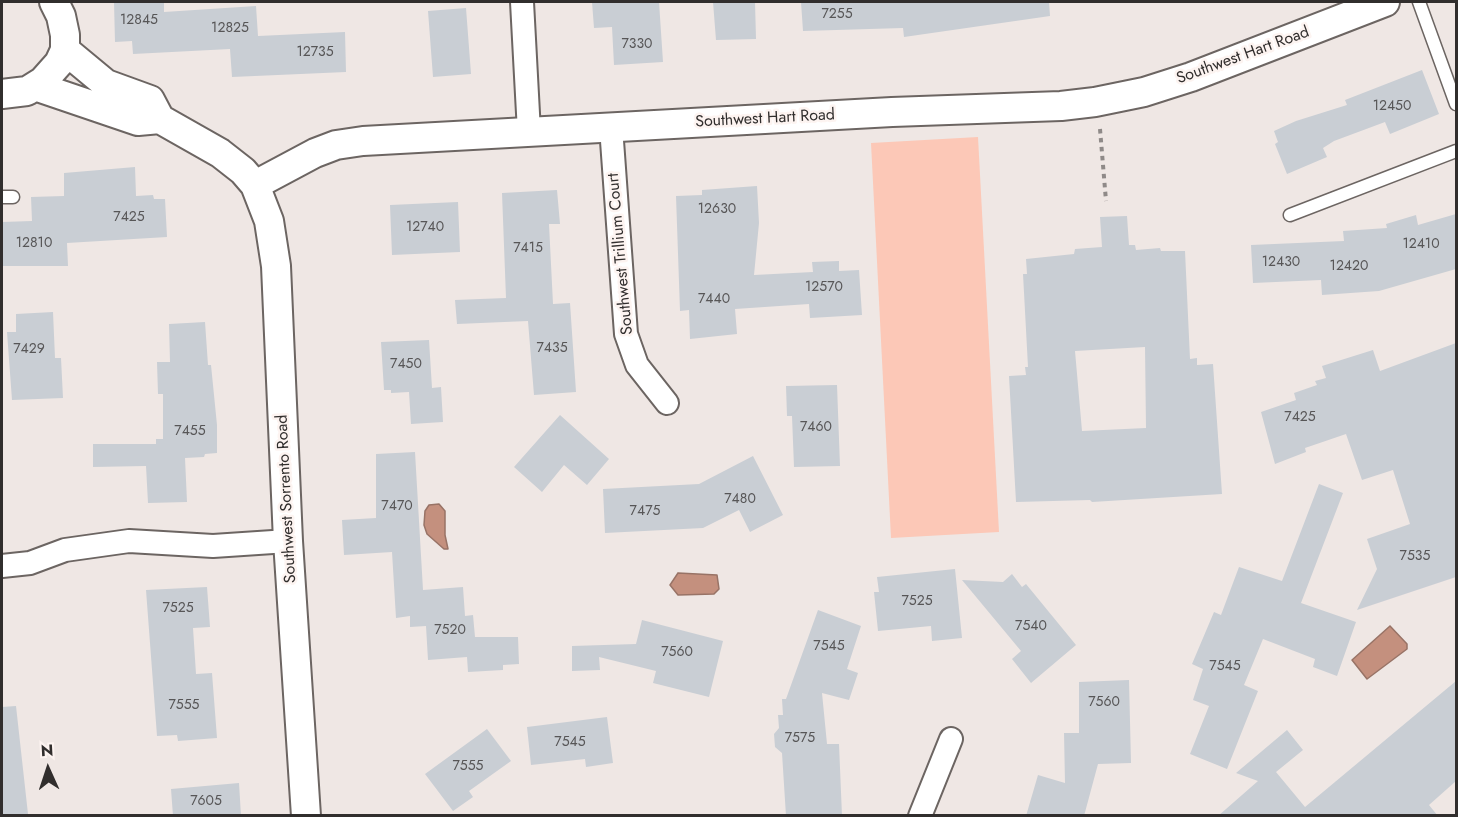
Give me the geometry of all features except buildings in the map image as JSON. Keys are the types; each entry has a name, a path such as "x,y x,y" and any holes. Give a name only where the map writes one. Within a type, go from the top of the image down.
{"street":[{"path":"2,93 18,93 35,86 51,73 65,50 64,25 54,2"},
{"path":"522,2 529,132"},
{"name":"Southwest Hart Road","path":"255,185 289,165 336,145 363,141 892,112 1061,106 1095,102 1144,92 1191,77 1385,2"},
{"path":"65,50 106,84 150,100 160,119 220,153 243,171 255,185"},
{"path":"35,86 138,121 160,119"},
{"name":"Southwest Trillium Court","path":"611,127 629,349 636,365 667,403"},
{"name":"Southwest Sorrento Road","path":"255,185 269,220 276,266 288,541 306,816"},
{"path":"2,566 30,563 65,550 129,541 213,546 288,541"},
{"path":"921,816 951,739"}],"lane":[{"path":"1419,2 1456,104"},
{"path":"1290,215 1456,151"}],"path":[{"path":"1095,102 1102,145 1106,201"}],"shaded area":[{"path":"978,137 999,532 891,538 871,143"},
{"path":"439,504 445,511 445,535 448,549 444,549 427,534 424,525 425,511 429,505"},
{"path":"678,573 717,575 719,589 714,594 678,595 670,585"},
{"path":"1390,626 1407,644 1407,649 1367,679 1352,660"}]}
